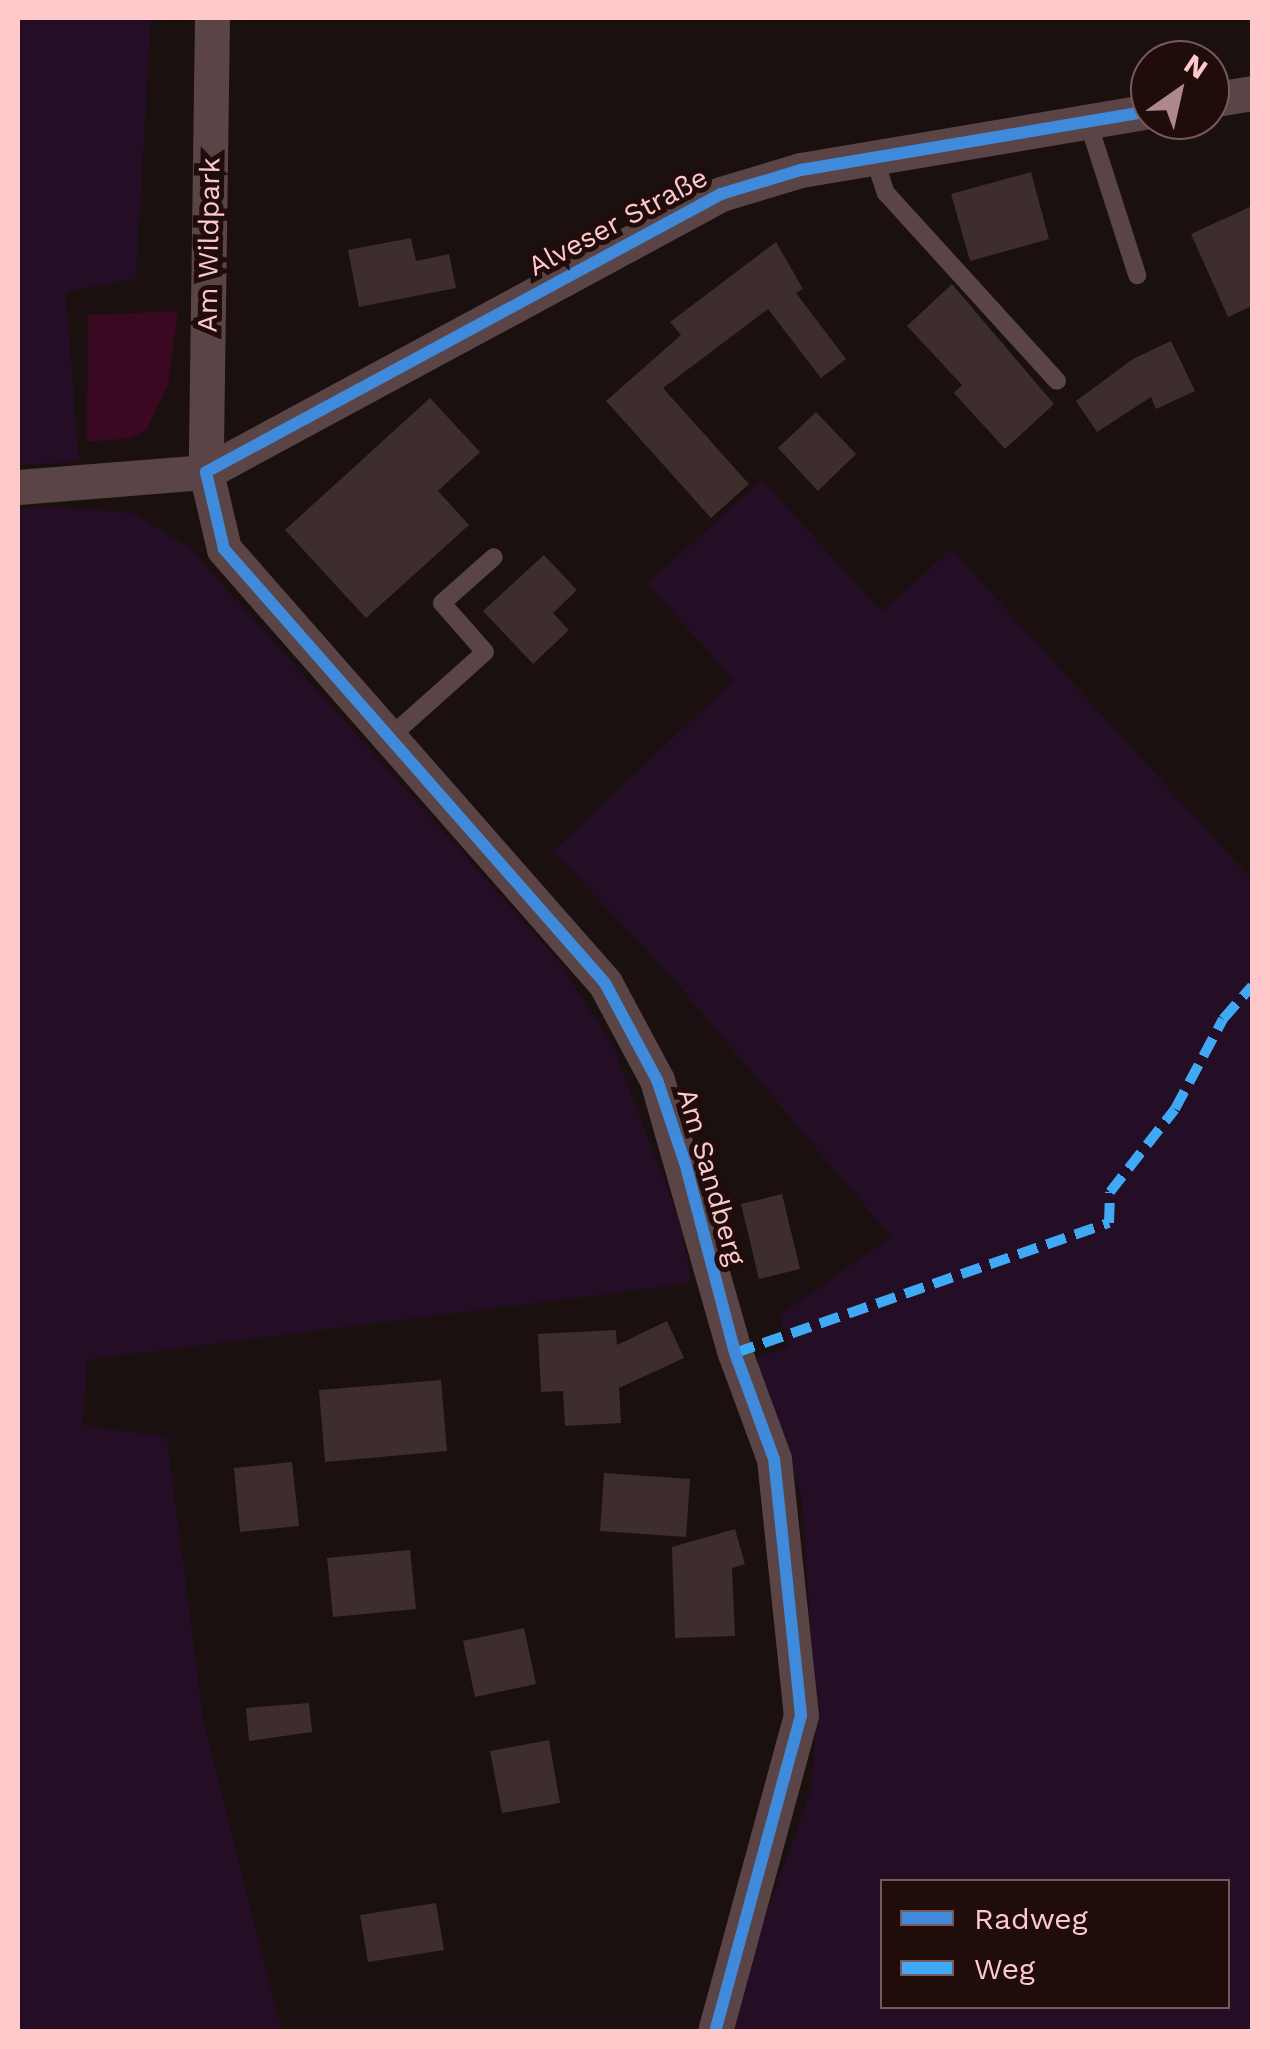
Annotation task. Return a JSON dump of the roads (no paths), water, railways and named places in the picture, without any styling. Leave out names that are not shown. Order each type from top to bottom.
[{"type":"street","name":"Am Wildpark","points":[[206,472],[212,18]]},
{"type":"street","name":"Alveser Straße","points":[[18,487],[206,472],[658,223],[722,194],[874,157],[1130,115]]},
{"type":"street","name":"Am Sandberg","points":[[206,472],[224,549],[604,982],[657,1080],[734,1353],[774,1459],[801,1715],[715,2032]]},
{"type":"lane","points":[[1088,122],[1137,275]]},
{"type":"lane","points":[[874,157],[886,193],[1057,381]]},
{"type":"lane","points":[[390,737],[485,652],[442,604],[494,557]]}]
